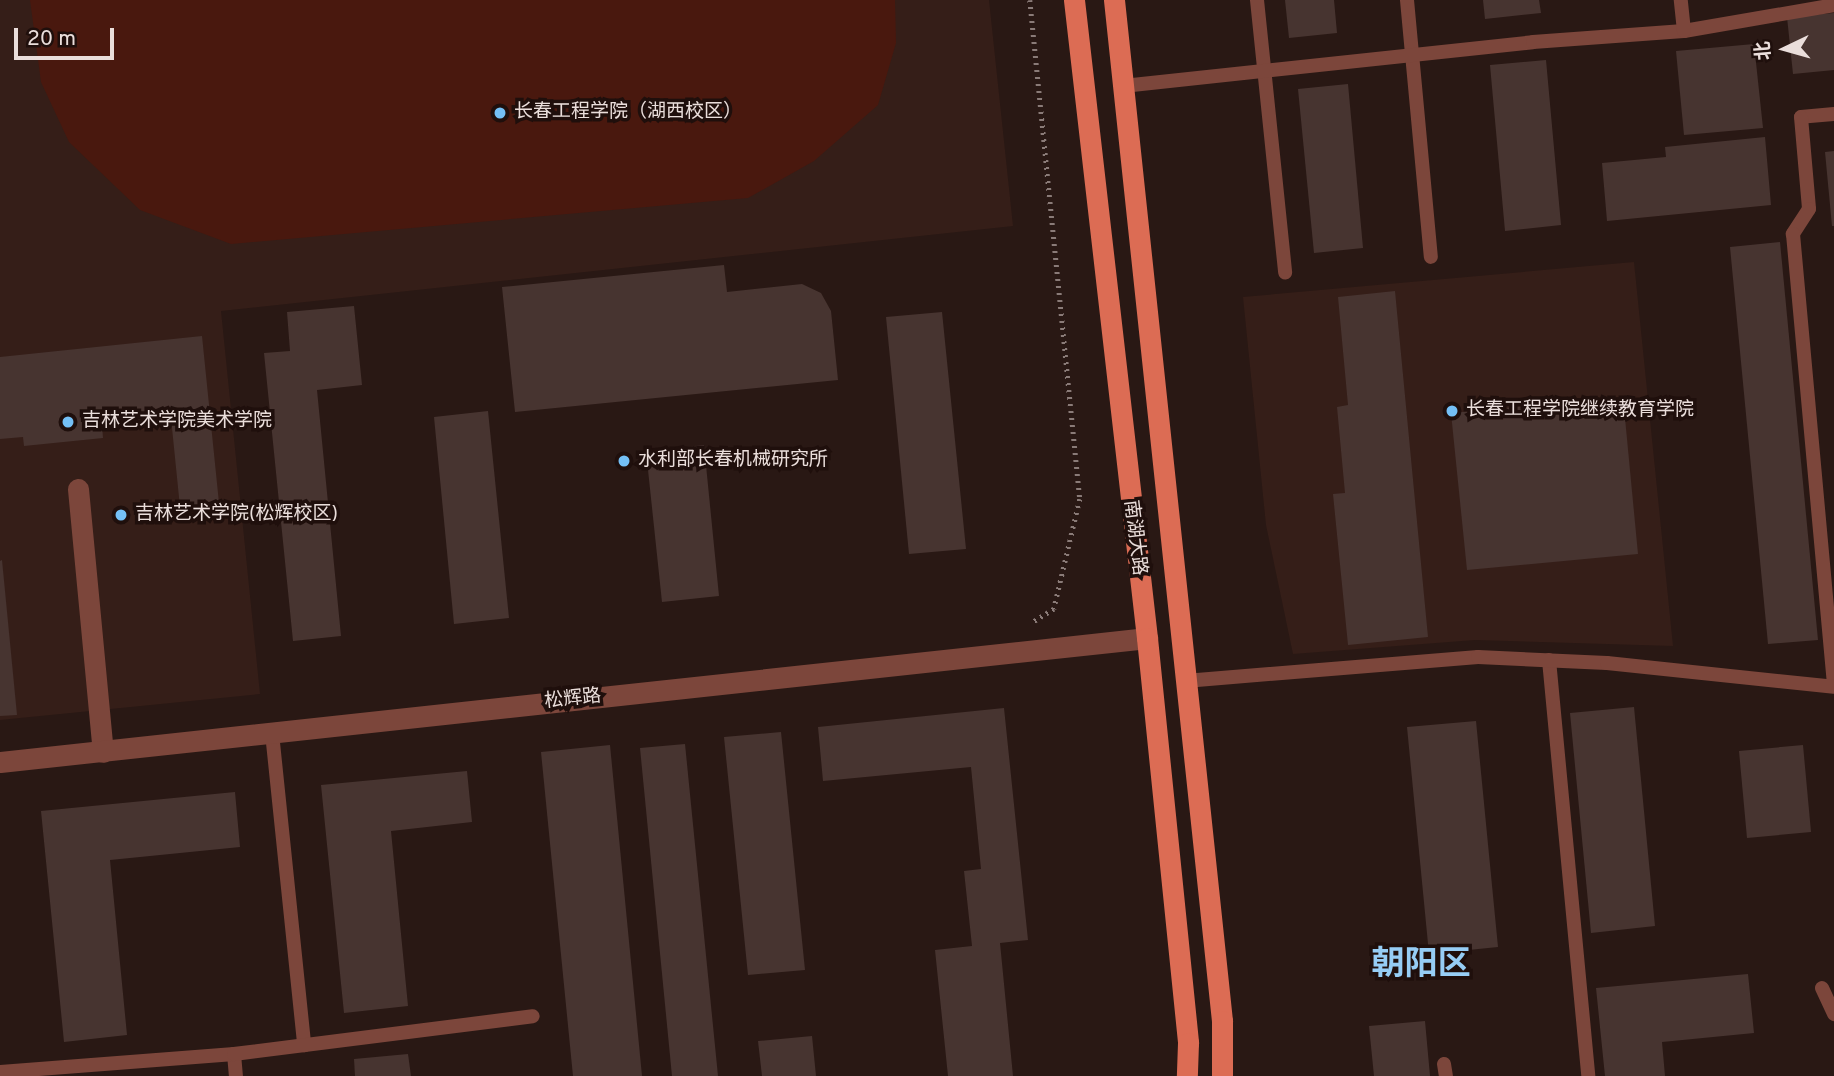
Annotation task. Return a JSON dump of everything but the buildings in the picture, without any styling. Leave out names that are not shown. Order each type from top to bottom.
[{"type":"main road","name":"南湖大路","points":[[1074,0],[1147,638],[1188,1043],[1187,1076]]},
{"type":"main road","name":"南湖大路","points":[[1114,0],[1222,1021],[1222,1076]]},
{"type":"street","points":[[78,489],[103,752]]},
{"type":"street","name":"松辉路","points":[[0,762],[1147,638]]},
{"type":"lane","points":[[1257,0],[1285,273]]},
{"type":"lane","points":[[1407,0],[1431,257]]},
{"type":"lane","points":[[1681,0],[1684,31]]},
{"type":"lane","points":[[1123,86],[1412,55],[1684,31],[1834,5]]},
{"type":"lane","points":[[1185,681],[1478,657],[1549,660],[1834,686],[1793,234],[1809,209],[1801,117],[1834,114]]},
{"type":"lane","points":[[1549,660],[1588,1076]]},
{"type":"lane","points":[[272,733],[304,1045]]},
{"type":"lane","points":[[1822,988],[1834,1014]]},
{"type":"lane","points":[[0,1072],[234,1054],[533,1016]]},
{"type":"lane","points":[[234,1054],[236,1076]]},
{"type":"path","points":[[1030,0],[1080,499],[1054,609]]},
{"type":"shaded area","name":"长春工程学院（湖西校区）","points":[[0,0],[989,0],[1013,226],[221,311],[260,694],[0,720]]},
{"type":"shaded area","name":"长春工程学院（湖西校区）","points":[[30,0],[895,0],[896,43],[878,105],[814,161],[748,198],[231,244],[140,210],[69,142],[41,82]]},
{"type":"shaded area","name":"长春工程学院继续教育学院","points":[[1634,262],[1673,646],[1475,640],[1293,654],[1266,525],[1243,297]]},
{"type":"place","name":"长春工程学院（湖西校区）","points":[[500,113]]},
{"type":"place","name":"长春工程学院继续教育学院","points":[[1452,411]]},
{"type":"place","name":"吉林艺术学院美术学院","points":[[68,422]]},
{"type":"place","name":"水利部长春机械研究所","points":[[624,461]]},
{"type":"place","name":"吉林艺术学院(松辉校区)","points":[[121,515]]},
{"type":"district","name":"朝阳区","points":[[1421,967]]}]
